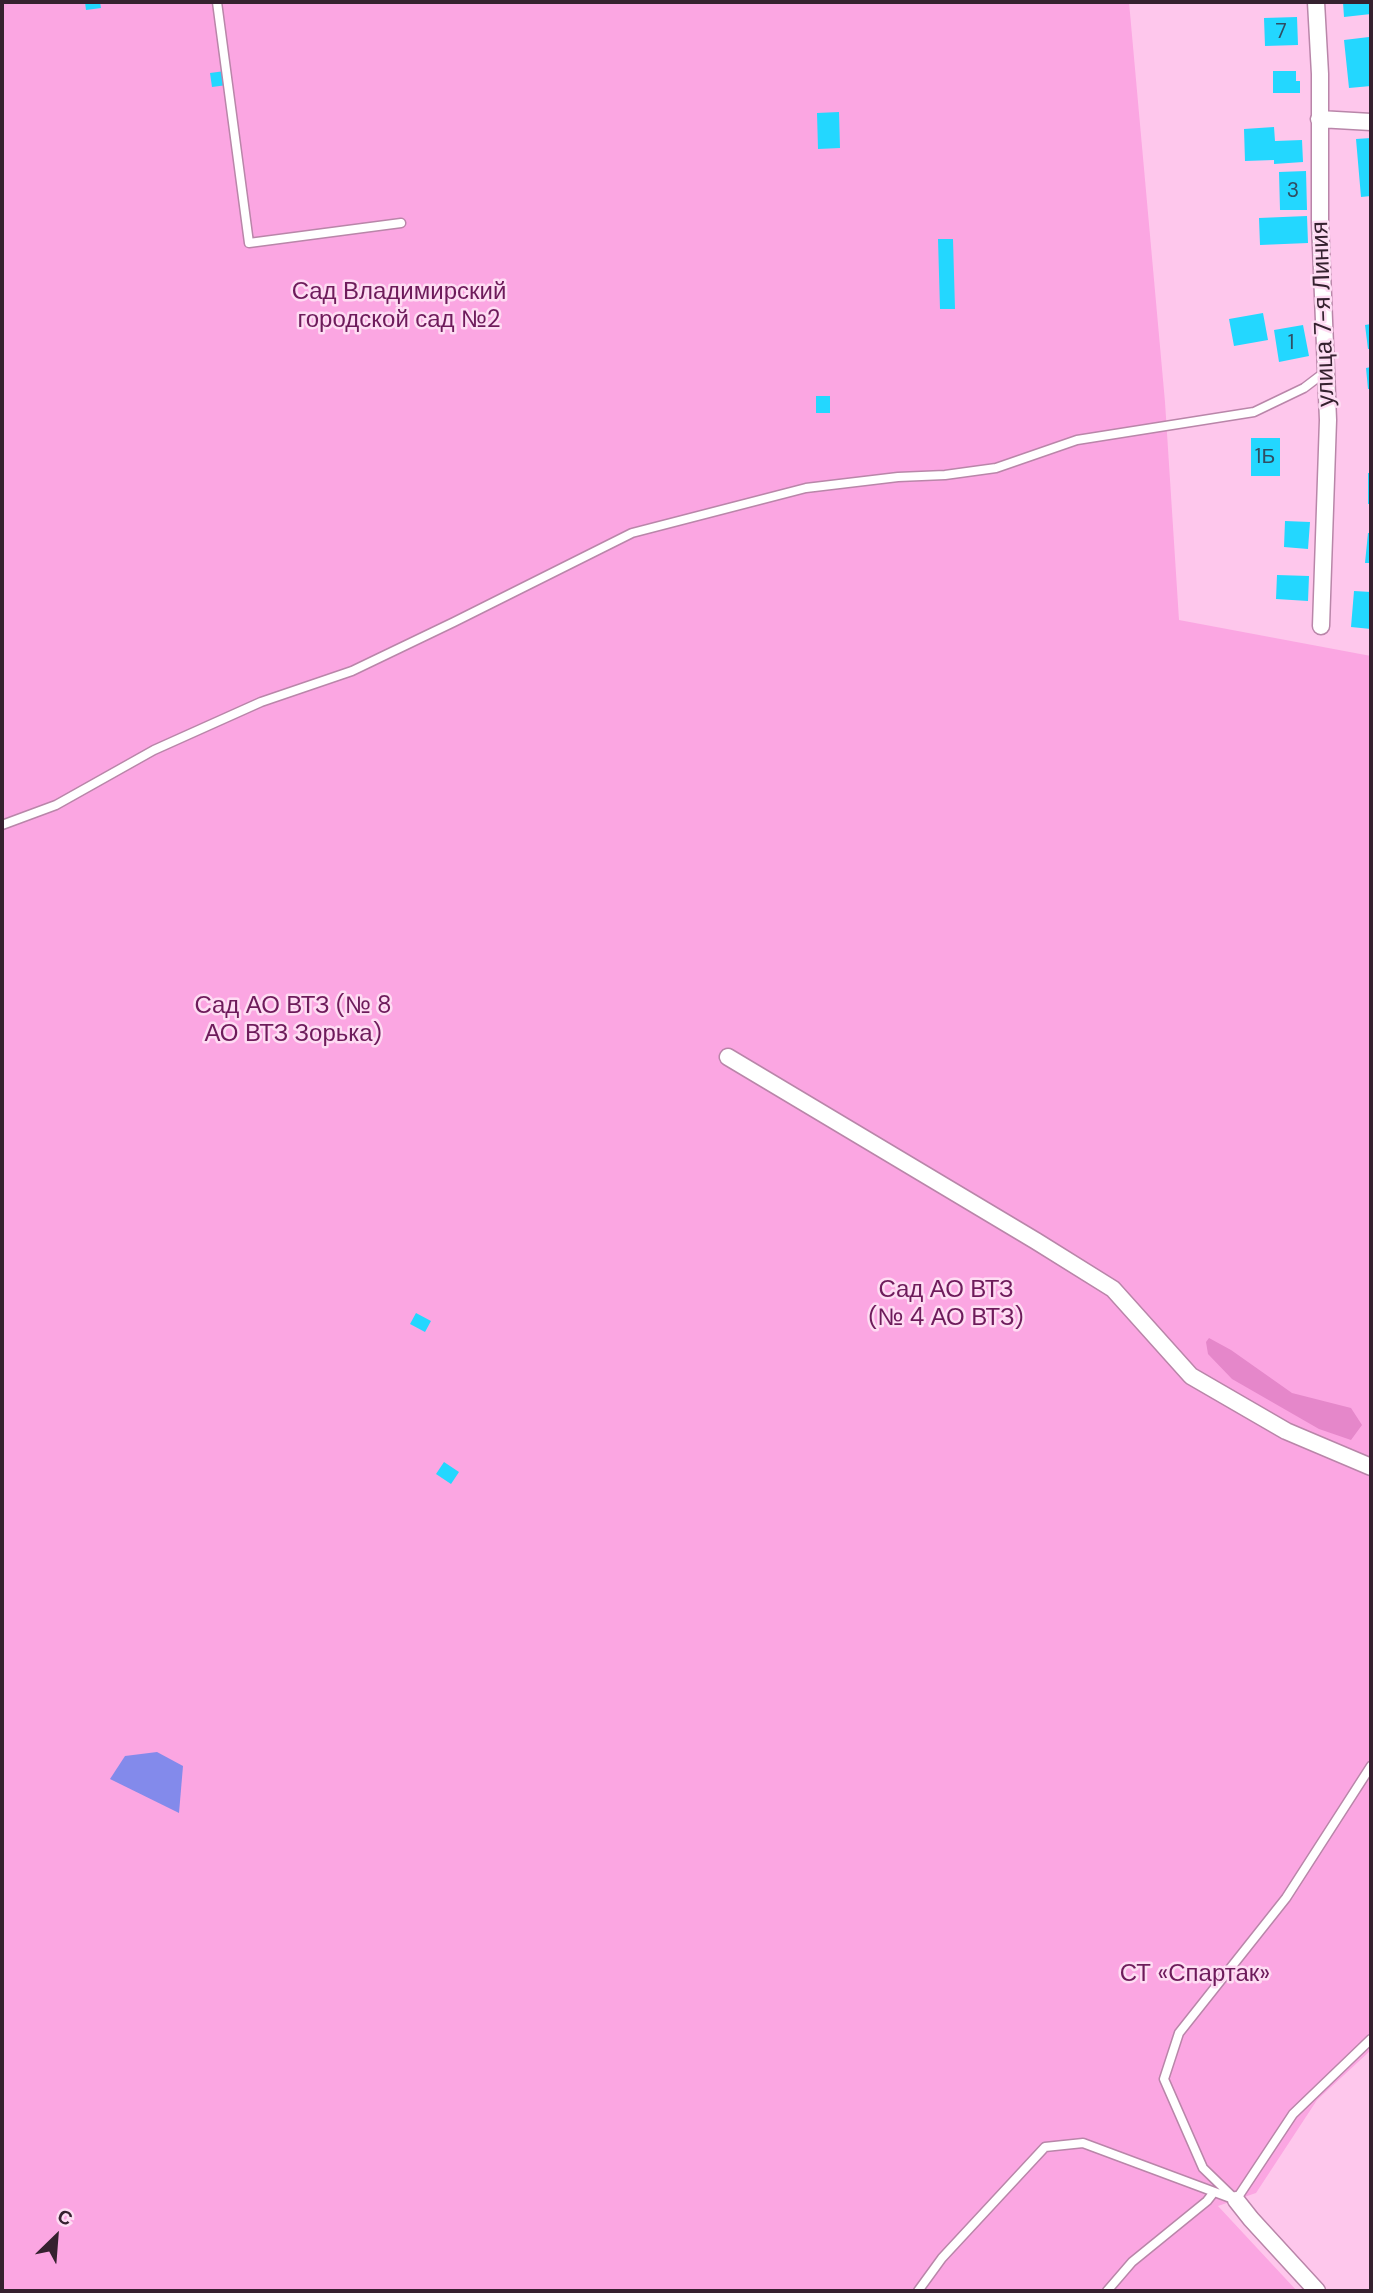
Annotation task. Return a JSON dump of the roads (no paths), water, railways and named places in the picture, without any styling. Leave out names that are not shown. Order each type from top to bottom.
[{"type":"street","name":"улица 7-я Линия","points":[[1316,2],[1328,419],[1321,626]]},
{"type":"street","points":[[1319,119],[1371,122]]},
{"type":"street","points":[[728,1057],[1112,1289],[1191,1376],[1286,1432],[1371,1467]]},
{"type":"street","points":[[1236,2200],[1317,2291]]},
{"type":"lane","points":[[217,2],[249,243],[401,223]]},
{"type":"lane","points":[[2,825],[56,805],[154,751],[261,702],[352,671],[632,533],[806,488],[996,468],[1077,440],[1254,412],[1304,388],[1325,372]]},
{"type":"lane","points":[[1236,2200],[1203,2168],[1164,2079],[1179,2033],[1286,1898],[1371,1766]]},
{"type":"lane","points":[[1236,2200],[1293,2114],[1371,2039]]},
{"type":"lane","points":[[918,2291],[942,2258],[1045,2147],[1083,2143],[1236,2200]]},
{"type":"lane","points":[[1107,2291],[1132,2262],[1207,2201],[1214,2192]]},
{"type":"water","points":[[157,1752],[183,1766],[179,1813],[110,1779],[125,1756]]},
{"type":"park label","name":"Сад Владимирский городской сад №2","points":[[399,307]]},
{"type":"park label","name":"Сад АО ВТЗ (№ 8 АО ВТЗ Зорька)","points":[[293,1021]]},
{"type":"park label","name":"Сад АО ВТЗ (№ 4 АО ВТЗ)","points":[[946,1305]]},
{"type":"park label","name":"СТ «Спартак»","points":[[1195,1975]]}]
